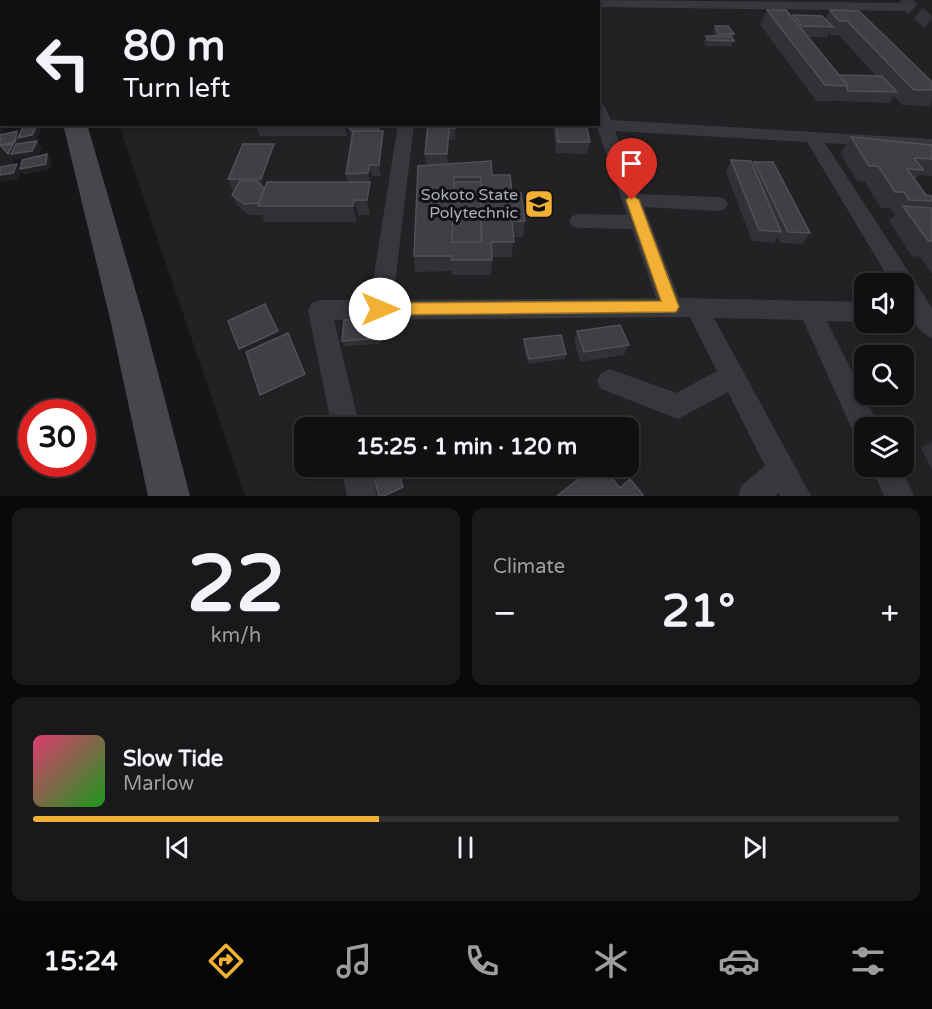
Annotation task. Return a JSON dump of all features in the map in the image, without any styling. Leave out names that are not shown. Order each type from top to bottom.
[{"type":"street","points":[[600,3],[911,3]]},
{"type":"street","points":[[671,307],[602,116],[813,137],[932,144]]},
{"type":"street","points":[[76,126],[128,322],[162,493]]},
{"type":"street","points":[[380,309],[406,126]]},
{"type":"street","points":[[813,137],[923,318]]},
{"type":"street","points":[[632,200],[718,204]]},
{"type":"street","points":[[579,221],[640,222]]},
{"type":"street","points":[[344,417],[320,310],[671,307],[854,312]]},
{"type":"street","points":[[698,308],[796,496]]},
{"type":"street","points":[[811,310],[861,417]]},
{"type":"street","points":[[610,381],[678,406],[733,375]]},
{"type":"street","points":[[753,496],[783,470]]},
{"type":"street","points":[[358,477],[362,496]]},
{"type":"street","points":[[890,477],[899,496]]},
{"type":"shaded area","name":"Sokoto State Polytechnic","points":[[600,0],[932,0],[932,496],[245,496],[119,126],[600,126]]},
{"type":"building","points":[[767,10],[786,10],[848,86],[825,85]]},
{"type":"building","points":[[830,10],[859,11],[932,82],[932,90],[914,90],[847,21],[839,21]]},
{"type":"building","points":[[793,15],[822,16],[833,27],[802,26]]},
{"type":"building","points":[[715,26],[728,26],[734,34],[719,34]]},
{"type":"building","points":[[706,36],[731,36],[734,41],[708,40]]},
{"type":"building","points":[[839,75],[882,76],[897,92],[848,91],[848,86]]},
{"type":"building","points":[[23,126],[36,126],[32,135],[18,138]]},
{"type":"building","points":[[350,126],[376,126],[379,129],[378,131],[353,132]]},
{"type":"building","points":[[428,126],[455,126],[455,128],[449,128],[447,154],[425,154]]},
{"type":"building","points":[[556,126],[586,126],[590,142],[558,142]]},
{"type":"building","points":[[17,131],[15,142],[1,145],[13,144],[8,154],[0,146],[0,135]]},
{"type":"building","points":[[353,131],[383,131],[379,165],[370,165],[368,173],[346,174]]},
{"type":"building","points":[[851,137],[932,145],[932,159],[914,158],[923,170],[907,169],[926,195],[932,197],[932,201],[909,200],[904,192],[895,192],[878,166],[869,166]]},
{"type":"building","points":[[37,141],[32,151],[11,154],[16,144]]},
{"type":"building","points":[[243,144],[274,144],[261,179],[228,179]]},
{"type":"building","points":[[47,154],[46,164],[20,169],[22,160]]},
{"type":"building","points":[[731,160],[751,161],[781,232],[759,230]]},
{"type":"building","points":[[491,161],[492,175],[510,175],[512,193],[521,193],[525,221],[512,221],[514,242],[491,242],[492,260],[451,260],[452,256],[414,256],[418,166]],"holes":[[[454,177],[481,177],[482,242],[452,242]]]},
{"type":"building","points":[[754,162],[773,162],[810,233],[788,232]]},
{"type":"building","points":[[17,164],[13,173],[0,175],[0,167]]},
{"type":"building","points":[[240,181],[257,181],[264,189],[259,203],[244,204],[232,195]]},
{"type":"building","points":[[267,182],[370,182],[367,200],[354,200],[353,206],[258,206]]},
{"type":"building","points":[[454,182],[481,182],[481,242],[452,242]]},
{"type":"building","points":[[903,206],[932,208],[932,241],[928,241]]},
{"type":"building","points":[[265,304],[278,331],[239,349],[228,321]]},
{"type":"building","points":[[371,318],[370,326],[380,325],[379,338],[342,341],[344,320]]},
{"type":"building","points":[[620,325],[629,345],[584,352],[577,331]]},
{"type":"building","points":[[288,333],[305,374],[260,395],[246,352]]},
{"type":"building","points":[[561,335],[566,354],[529,359],[524,339]]},
{"type":"building","points":[[374,477],[400,477],[403,487],[379,496]]},
{"type":"building","points":[[581,477],[611,477],[620,488],[630,479],[643,495],[642,496],[557,496]]},
{"type":"tunnel","points":[[902,0],[932,25]]},
{"type":"place","name":"Sokoto State Polytechnic","points":[[539,204]]},
{"type":"route","points":[[380,309],[671,307],[632,200]]}]
